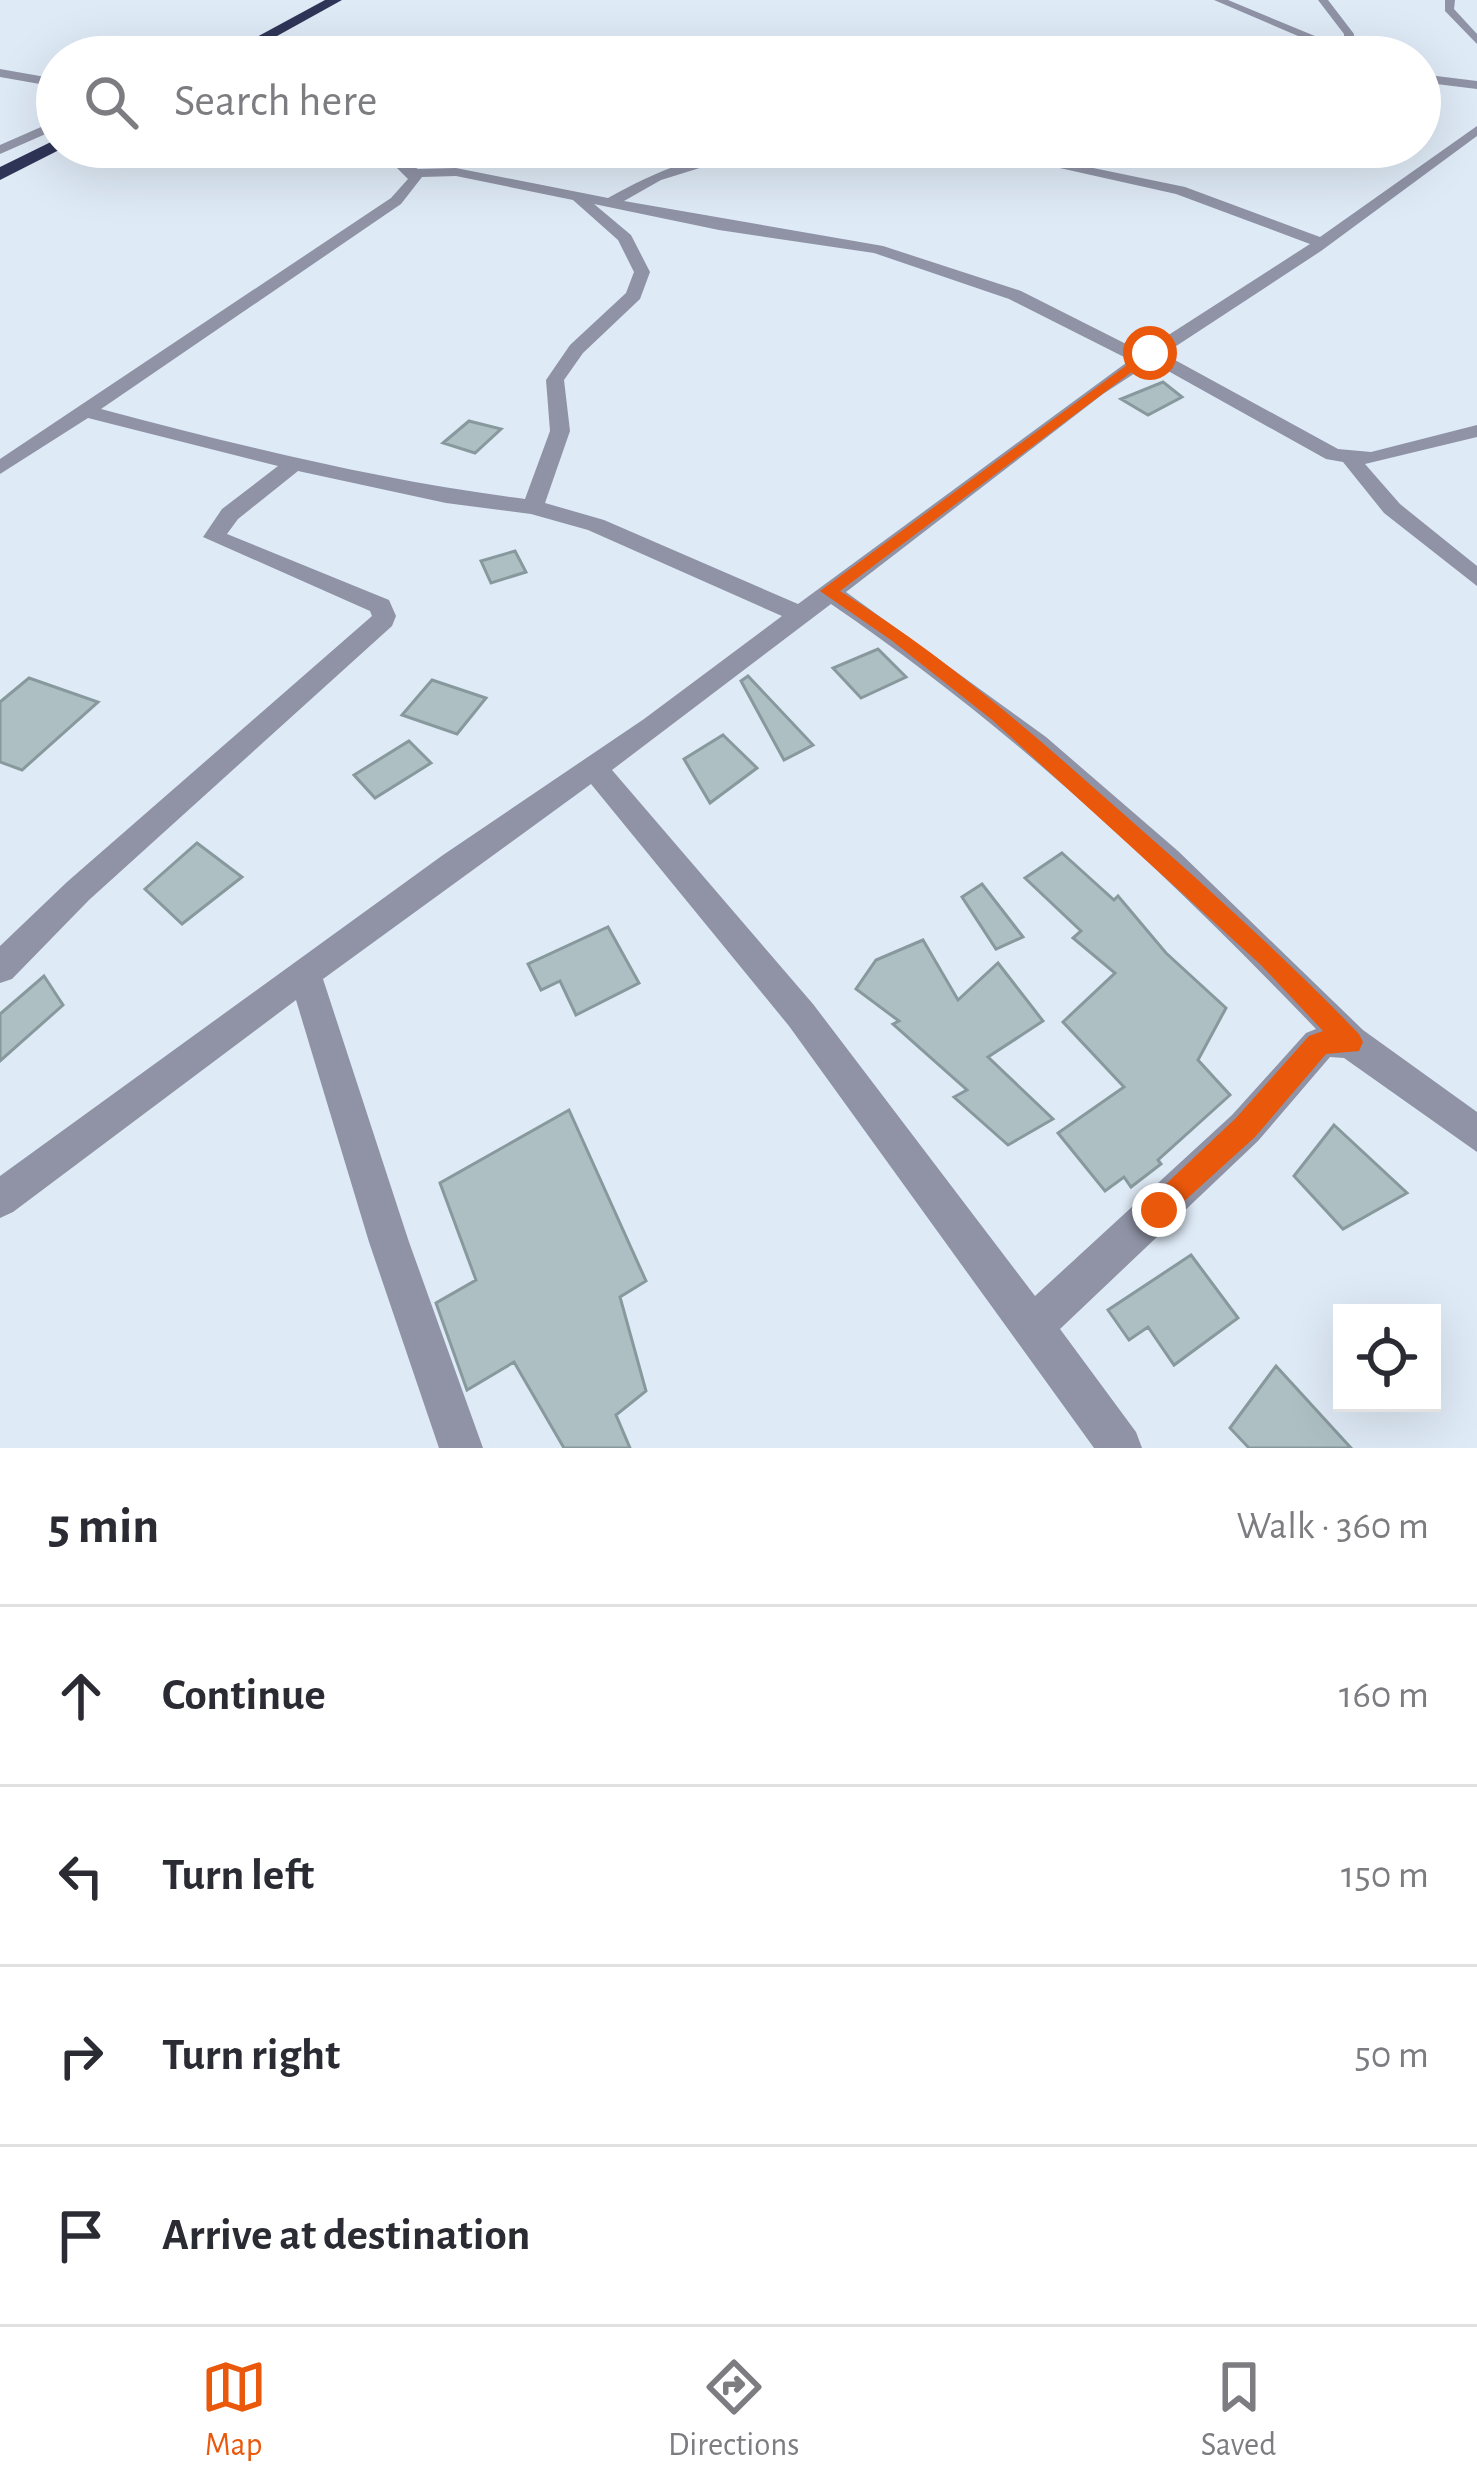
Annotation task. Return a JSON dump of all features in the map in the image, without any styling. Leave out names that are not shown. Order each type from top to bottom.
[{"type":"highway","points":[[268,36],[335,0]]},
{"type":"highway","points":[[0,174],[36,155]]},
{"type":"street","points":[[1220,0],[1306,36]]},
{"type":"street","points":[[1323,0],[1349,36]]},
{"type":"street","points":[[1450,0],[1449,9],[1477,41]]},
{"type":"street","points":[[0,73],[36,79]]},
{"type":"street","points":[[1441,81],[1477,85]]},
{"type":"street","points":[[1441,156],[1477,130]]},
{"type":"street","points":[[0,150],[36,134]]},
{"type":"street","points":[[401,168],[415,173],[456,172],[763,232],[818,237],[956,272],[1146,356],[1315,448],[1351,459],[1477,431]]},
{"type":"street","points":[[608,204],[656,178],[690,168]]},
{"type":"street","points":[[1074,168],[1180,190],[1322,243]]},
{"type":"street","points":[[0,1199],[593,768],[1146,356],[1322,243],[1425,168]]},
{"type":"street","points":[[0,468],[396,201],[410,189],[415,173]]},
{"type":"street","points":[[533,507],[560,431],[555,380],[576,349],[634,295],[642,272],[625,238],[577,198]]},
{"type":"street","points":[[86,411],[295,464],[446,496],[533,507],[596,525],[798,614]]},
{"type":"street","points":[[1351,459],[1364,481],[1386,502],[1477,578]]},
{"type":"street","points":[[0,968],[78,891],[380,626],[384,616],[380,606],[214,537],[230,514],[295,464]]},
{"type":"street","points":[[828,591],[898,635],[998,714],[1269,957],[1351,1042],[1477,1134]]},
{"type":"street","points":[[593,768],[703,888],[765,965],[1120,1448]]},
{"type":"street","points":[[305,974],[389,1241],[461,1448]]},
{"type":"street","points":[[1033,1326],[1245,1128],[1318,1045],[1331,1040],[1351,1042]]},
{"type":"building","points":[[1163,382],[1182,397],[1148,415],[1121,399]]},
{"type":"building","points":[[469,421],[501,429],[475,453],[443,443]]},
{"type":"building","points":[[515,551],[526,572],[491,583],[481,561]]},
{"type":"building","points":[[878,649],[906,677],[861,698],[833,668]]},
{"type":"building","points":[[748,676],[813,745],[784,760],[741,681]]},
{"type":"building","points":[[29,678],[98,702],[22,770],[0,762],[0,702]]},
{"type":"building","points":[[432,680],[486,698],[457,734],[402,715]]},
{"type":"building","points":[[723,735],[757,768],[710,803],[684,759]]},
{"type":"building","points":[[409,741],[431,763],[375,798],[354,775]]},
{"type":"building","points":[[197,843],[242,877],[182,924],[145,889]]},
{"type":"building","points":[[1062,853],[1114,900],[1118,896],[1166,953],[1226,1008],[1198,1060],[1230,1095],[1131,1187],[1124,1177],[1105,1191],[1058,1133],[1124,1087],[1063,1022],[1115,973],[1073,938],[1081,931],[1025,878]]},
{"type":"building","points":[[982,884],[1023,937],[996,949],[962,897]]},
{"type":"building","points":[[608,927],[639,983],[576,1015],[560,981],[541,990],[528,964]]},
{"type":"building","points":[[923,940],[958,1000],[998,963],[1043,1021],[988,1057],[1053,1119],[1008,1145],[954,1097],[967,1090],[893,1024],[899,1021],[856,989],[876,960]]},
{"type":"building","points":[[44,976],[63,1005],[0,1061],[0,1014]]},
{"type":"building","points":[[569,1110],[646,1281],[620,1297],[646,1391],[616,1415],[630,1448],[564,1448],[514,1362],[467,1390],[436,1303],[476,1280],[440,1183]]},
{"type":"building","points":[[1334,1125],[1407,1193],[1343,1229],[1294,1176]]},
{"type":"building","points":[[1191,1255],[1238,1318],[1174,1365],[1148,1327],[1129,1340],[1108,1310]]},
{"type":"building","points":[[1276,1366],[1351,1448],[1249,1448],[1230,1428]]},
{"type":"route","points":[[1150,353],[828,591],[898,635],[998,714],[1269,957],[1351,1042],[1331,1040],[1318,1045],[1245,1128],[1159,1210]]}]
